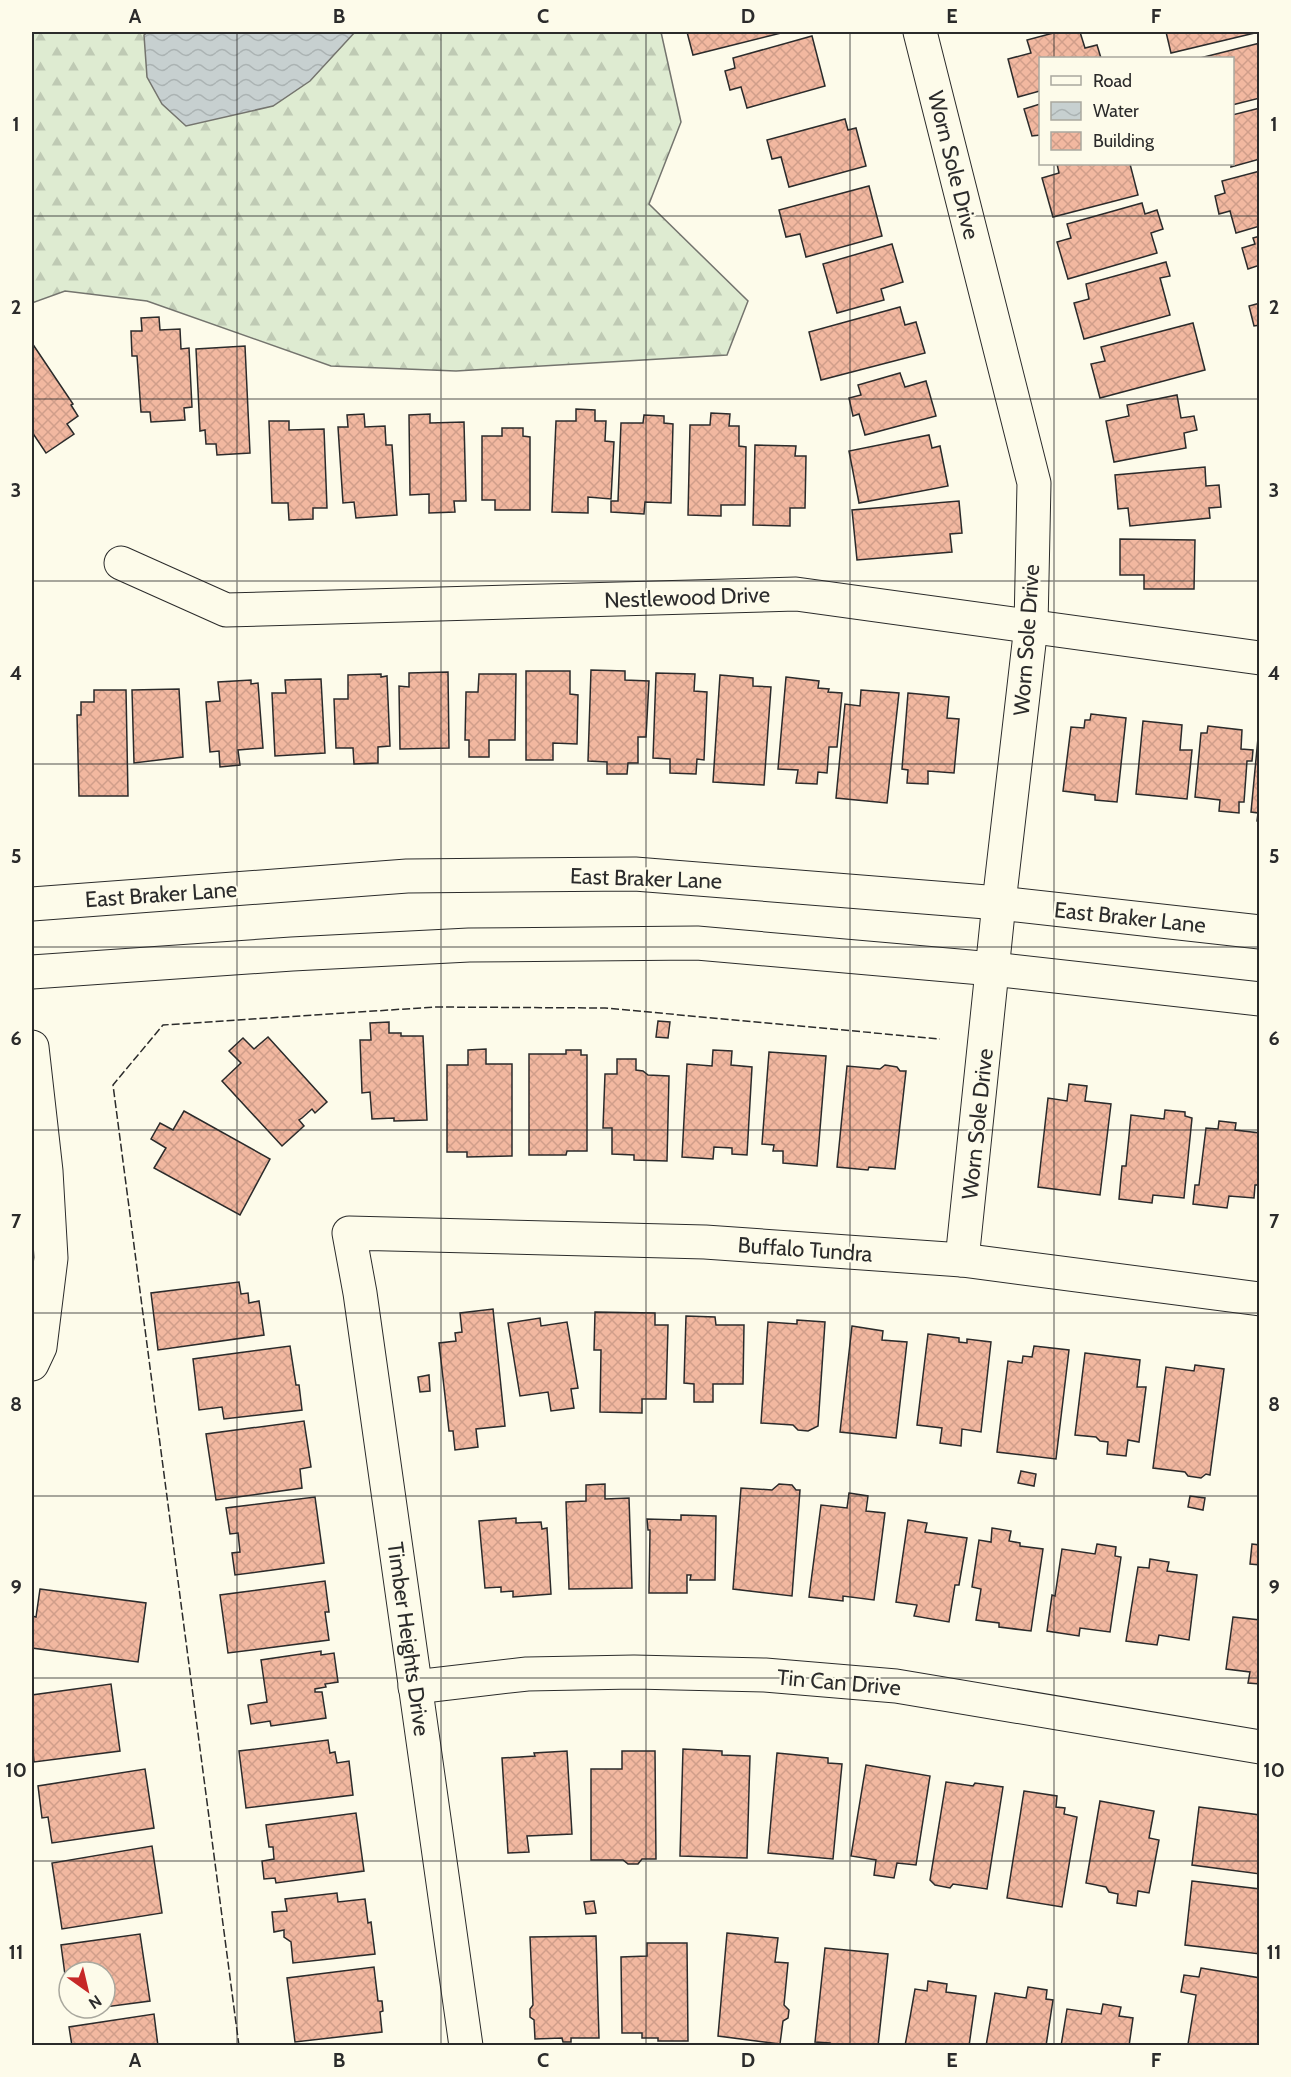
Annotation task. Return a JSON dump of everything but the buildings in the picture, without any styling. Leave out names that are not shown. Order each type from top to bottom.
[{"type":"street","name":"Worn Sole Drive","points":[[920,32],[1035,483],[1032,626],[999,903],[962,1260]]},
{"type":"street","name":"Nestlewood Drive","points":[[121,563],[226,610],[796,594],[1260,658]]},
{"type":"street","name":"East Braker Lane","points":[[32,904],[407,876],[635,874],[999,903],[1260,932]]},
{"type":"street","points":[[32,972],[292,954],[457,946],[697,943],[993,969],[1260,999]]},
{"type":"street","points":[[32,1047],[46,1171],[51,1258],[40,1347],[32,1365]]},
{"type":"street","name":"Buffalo Tundra","points":[[349,1233],[705,1242],[962,1260],[1260,1299]]},
{"type":"street","name":"Timber Heights Drive","points":[[349,1233],[360,1293],[466,2046]]},
{"type":"street","name":"Tin Can Drive","points":[[415,1687],[527,1674],[634,1671],[765,1675],[896,1686],[1260,1747]]},
{"type":"green space","points":[[32,32],[661,32],[681,122],[649,204],[748,301],[727,355],[456,371],[331,366],[147,301],[65,291],[32,303]]},
{"type":"water","points":[[148,32],[355,32],[310,81],[273,106],[186,126],[162,104],[147,77],[144,35]]},
{"type":"fence","points":[[239,2046],[113,1085],[163,1025],[435,1007],[605,1008],[940,1039]]}]
